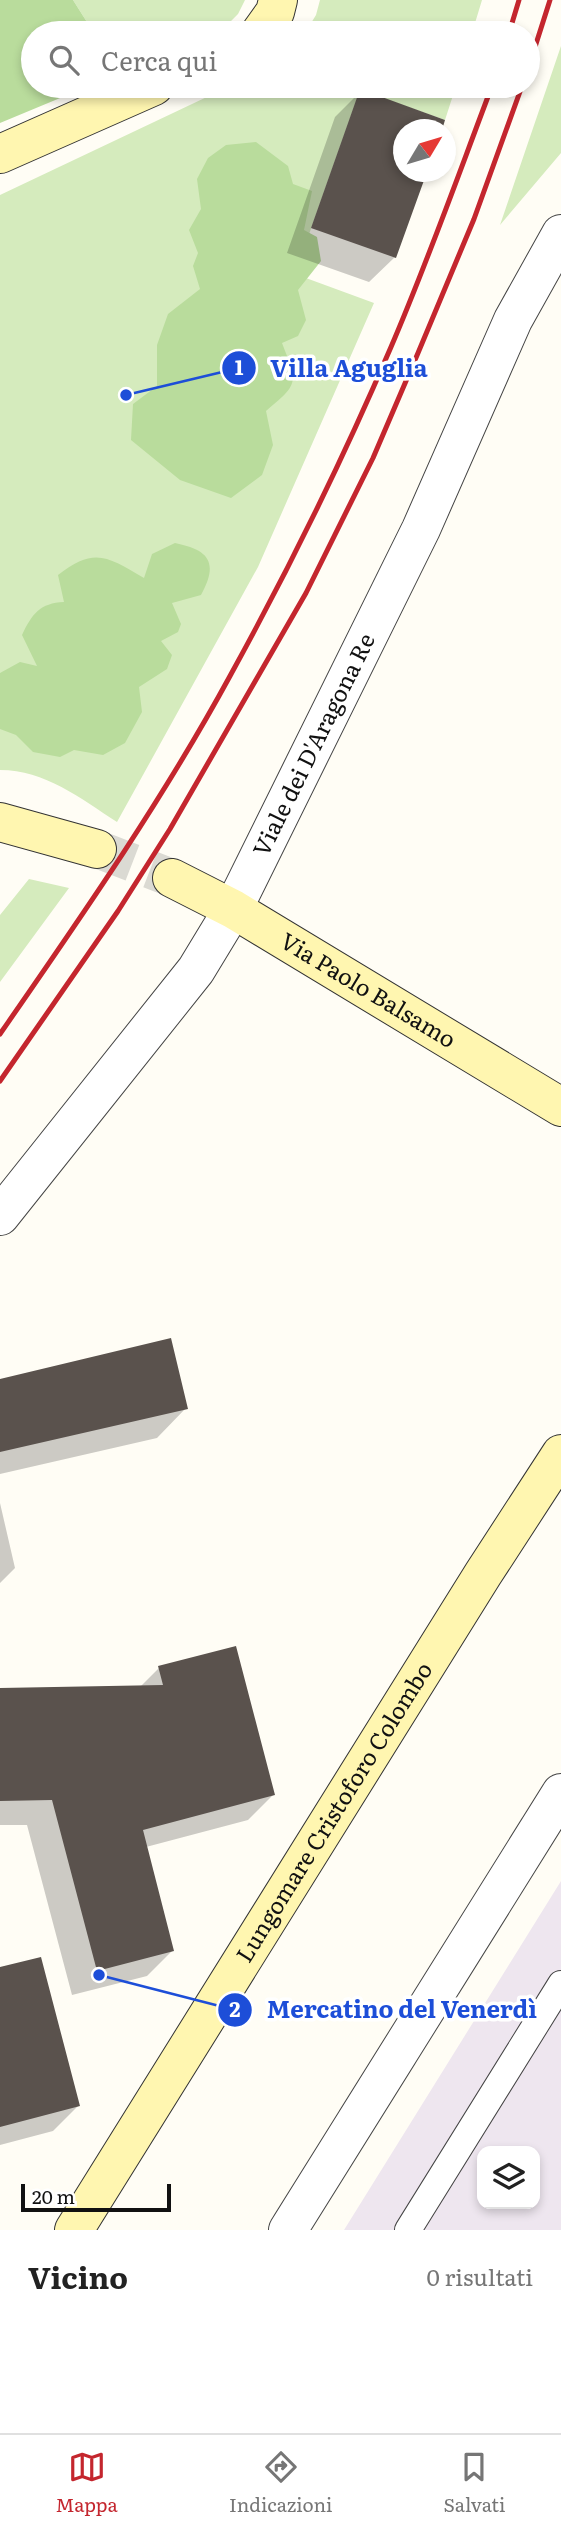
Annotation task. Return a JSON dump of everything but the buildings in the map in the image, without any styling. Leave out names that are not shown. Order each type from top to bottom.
[{"type":"street","points":[[269,21],[275,12],[278,0]]},
{"type":"street","points":[[0,154],[127,98]]},
{"type":"street","name":"Viale dei D'Aragona Re","points":[[0,1216],[196,970],[233,909],[421,529],[513,320],[561,234]]},
{"type":"street","points":[[2,829],[97,849]]},
{"type":"street","name":"Via Paolo Balsamo","points":[[172,878],[233,909],[561,1107]]},
{"type":"street","name":"Lungomare Cristoforo Colombo","points":[[74,2230],[561,1454]]},
{"type":"street","points":[[288,2230],[561,1793]]},
{"type":"lane","points":[[408,2230],[561,1983]]},
{"type":"shaded area","points":[[561,1881],[561,2230],[344,2230]]},
{"type":"green space","points":[[0,0],[73,0],[86,21],[21,21],[21,98],[60,98],[0,123]]},
{"type":"green space","points":[[73,0],[245,0],[231,21],[86,21]]},
{"type":"green space","points":[[320,0],[482,0],[476,21],[312,21]]},
{"type":"green space","points":[[561,46],[561,153],[500,225]]},
{"type":"green space","points":[[205,98],[357,98],[295,274],[374,303],[258,567],[117,822],[47,780],[16,771],[0,770],[0,195]]},
{"type":"green space","points":[[383,98],[452,98],[445,119],[442,119]]},
{"type":"green space","points":[[256,142],[288,166],[293,184],[312,191],[304,230],[317,237],[321,261],[298,290],[306,320],[298,336],[282,343],[291,367],[292,382],[285,394],[266,411],[273,445],[262,475],[231,498],[180,480],[131,440],[133,404],[157,386],[157,345],[168,314],[200,289],[193,266],[198,253],[189,230],[201,209],[197,179],[208,158],[226,145]]},
{"type":"green space","points":[[175,543],[203,554],[208,559],[209,574],[201,595],[172,603],[181,624],[178,632],[161,641],[172,655],[167,669],[139,687],[142,712],[125,743],[103,755],[74,750],[60,757],[33,752],[16,735],[0,729],[0,673],[20,662],[37,666],[22,635],[29,621],[43,607],[64,602],[58,575],[82,560],[101,558],[111,560],[144,578],[152,554]]},
{"type":"green space","points":[[29,879],[69,888],[0,982],[0,915]]},
{"type":"tunnel","points":[[97,849],[172,878]]},
{"type":"railway","points":[[513,21],[519,0]]},
{"type":"railway","points":[[540,31],[550,0]]},
{"type":"railway","points":[[0,1034],[177,768],[273,595],[373,389],[431,250],[488,98]]},
{"type":"railway","points":[[0,1081],[118,911],[170,829],[306,593],[373,458],[418,353],[474,219],[518,98]]},
{"type":"place","name":"Villa Aguglia","points":[[126,395]]},
{"type":"place","name":"Mercatino del Venerdì","points":[[99,1975]]}]
